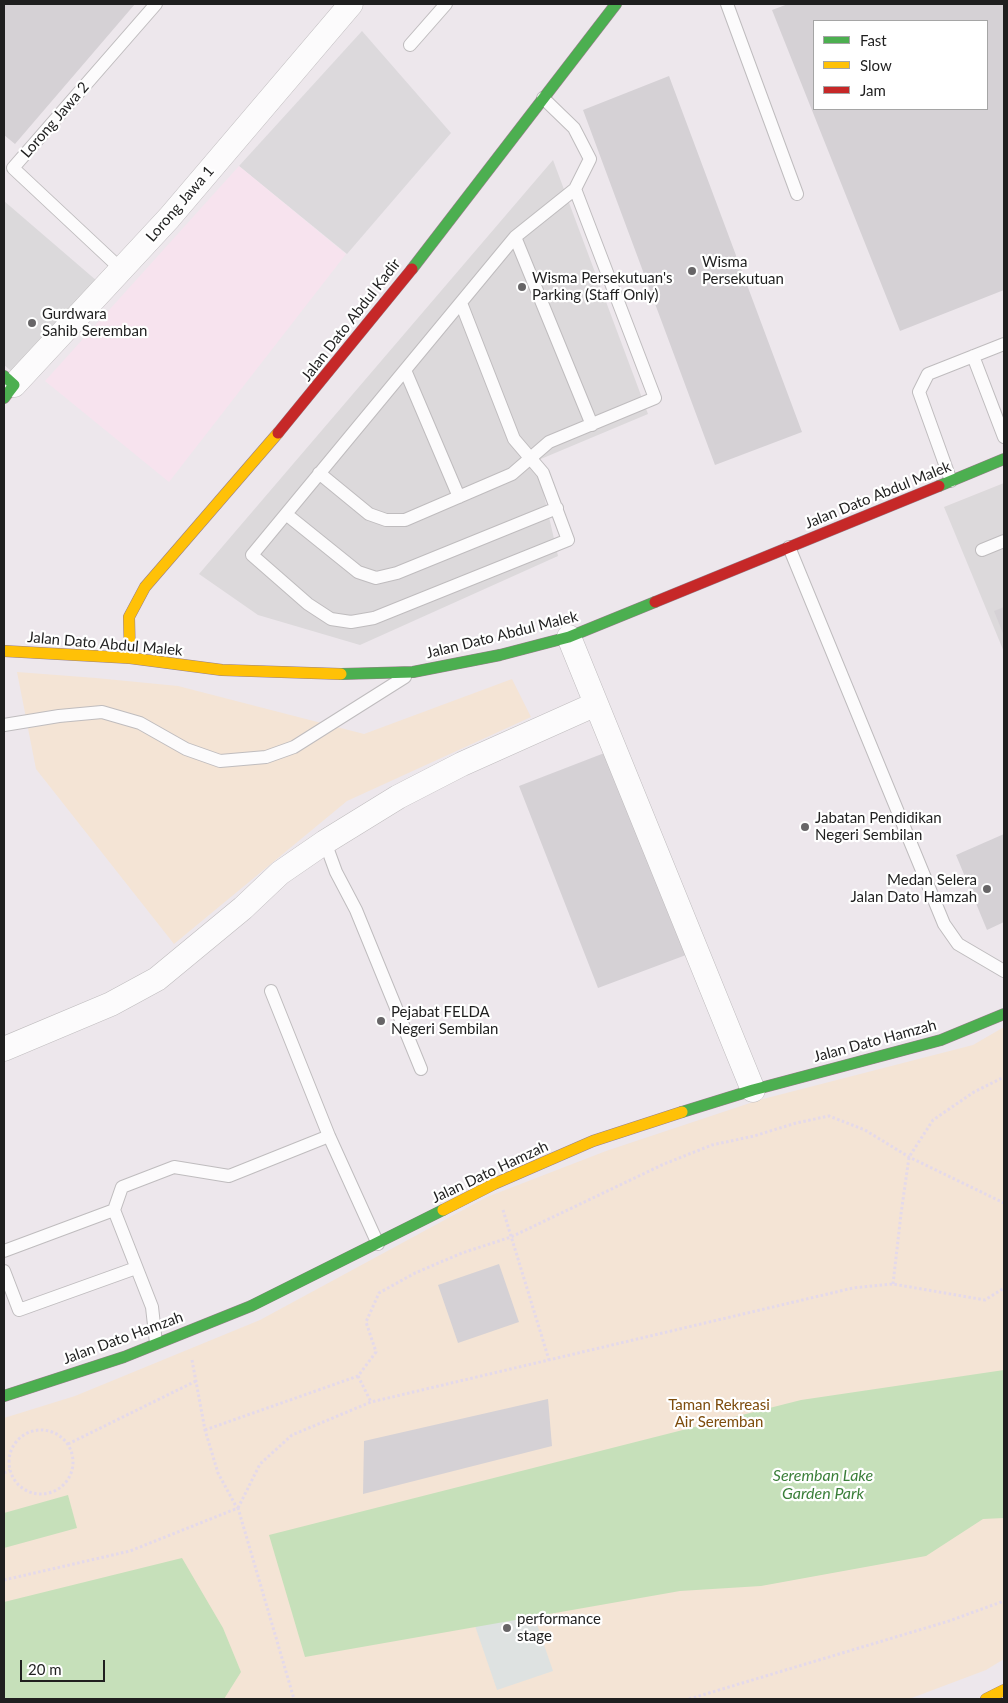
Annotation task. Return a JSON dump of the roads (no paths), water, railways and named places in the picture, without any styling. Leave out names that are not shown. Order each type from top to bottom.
[{"type":"street","name":"Lorong Jawa 1","points":[[7,387],[122,270],[175,211],[351,4]]},
{"type":"street","name":"Jalan Dato Abdul Kadir","points":[[130,658],[129,616],[145,587],[297,412],[432,243],[543,98],[606,7]]},
{"type":"street","name":"Jalan Dato Abdul Malek","points":[[4,651],[130,658],[232,670],[321,674],[413,672],[500,655],[570,637],[1004,459]]},
{"type":"street","points":[[570,637],[753,1090]]},
{"type":"street","points":[[4,1049],[111,1004],[157,979],[243,908],[280,873],[325,842],[398,797],[454,768],[596,704]]},
{"type":"street","name":"Jalan Dato Hamzah","points":[[4,1395],[124,1357],[251,1306],[378,1244],[494,1184],[593,1141],[753,1090],[941,1040],[1004,1014]]},
{"type":"street","points":[[986,1699],[1004,1690]]},
{"type":"lane","name":"Lorong Jawa 2","points":[[122,270],[13,168],[156,4]]},
{"type":"lane","points":[[410,45],[446,4]]},
{"type":"lane","points":[[727,4],[798,194]]},
{"type":"lane","points":[[461,303],[514,439],[544,473],[568,540],[374,618],[351,622],[331,619],[308,604],[252,555],[516,236],[575,189],[590,159],[574,128],[543,98]]},
{"type":"lane","points":[[319,473],[369,514],[386,520],[405,520],[512,474],[549,442],[655,398],[575,189]]},
{"type":"lane","points":[[516,236],[592,425]]},
{"type":"lane","points":[[951,481],[920,392],[928,374],[1004,344]]},
{"type":"lane","points":[[973,356],[1004,437]]},
{"type":"lane","points":[[405,370],[459,497]]},
{"type":"lane","points":[[286,514],[358,572],[376,578],[397,573],[557,508]]},
{"type":"lane","points":[[982,550],[1004,541]]},
{"type":"lane","points":[[790,548],[944,924],[958,944],[1004,971]]},
{"type":"lane","points":[[4,725],[59,716],[102,712],[140,723],[186,750],[220,761],[266,757],[294,747],[413,672]]},
{"type":"lane","points":[[325,842],[336,872],[356,910],[421,1069]]},
{"type":"lane","points":[[271,991],[329,1136],[378,1244]]},
{"type":"lane","points":[[156,1343],[152,1307],[114,1210],[122,1186],[174,1167],[229,1176],[329,1136]]},
{"type":"lane","points":[[4,1251],[114,1210]]},
{"type":"lane","points":[[4,1271],[19,1310],[136,1268]]},
{"type":"water","name":"Seremban Lake Garden Park","points":[[1004,1370],[1004,1518],[983,1519],[926,1556],[761,1586],[680,1591],[305,1657],[269,1535],[801,1400]]},
{"type":"water","points":[[68,1495],[77,1528],[4,1548],[4,1513]]},
{"type":"water","points":[[182,1558],[223,1628],[241,1672],[224,1699],[4,1699],[4,1602]]},
{"type":"place","name":"Wisma Persekutuan","points":[[692,271]]},
{"type":"place","name":"Wisma Persekutuan's Parking (Staff Only)","points":[[522,287]]},
{"type":"place","name":"Gurdwara Sahib Seremban","points":[[32,323]]},
{"type":"place","name":"Jabatan Pendidikan Negeri Sembilan","points":[[805,827]]},
{"type":"place","name":"Medan Selera Jalan Dato Hamzah","points":[[987,889]]},
{"type":"place","name":"Pejabat FELDA Negeri Sembilan","points":[[381,1021]]},
{"type":"place","name":"performance stage","points":[[507,1628]]},
{"type":"park label","name":"Taman Rekreasi Air Seremban","points":[[719,1414]]}]
